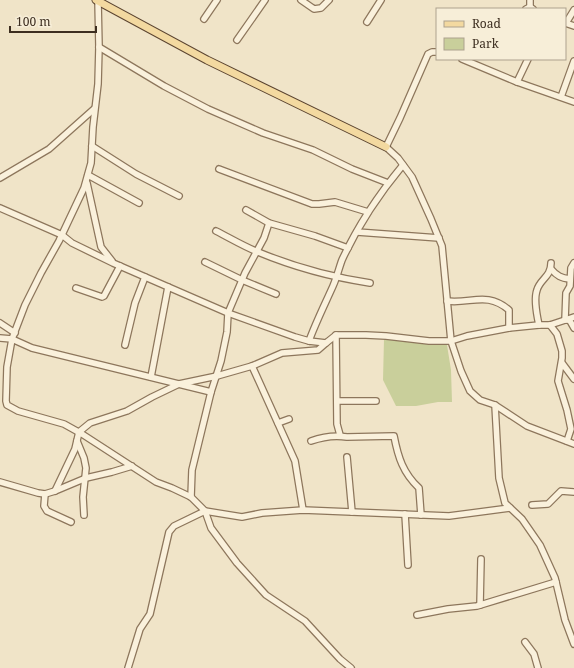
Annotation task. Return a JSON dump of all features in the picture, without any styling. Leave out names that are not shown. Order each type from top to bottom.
[{"type":"main road","points":[[97,0],[207,60],[386,147]]},
{"type":"street","points":[[7,405],[7,366],[14,336],[25,305],[62,235],[86,182],[92,163],[94,110],[98,84],[99,47],[97,0]]},
{"type":"street","points":[[204,19],[217,0]]},
{"type":"street","points":[[236,40],[264,0]]},
{"type":"street","points":[[302,0],[314,9],[321,8],[329,0]]},
{"type":"street","points":[[367,22],[381,0]]},
{"type":"street","points":[[530,0],[530,8]]},
{"type":"street","points":[[574,10],[566,23],[574,26]]},
{"type":"street","points":[[99,47],[164,86],[208,109],[263,133],[313,150],[352,169],[388,183]]},
{"type":"street","points":[[436,52],[428,54],[386,147],[412,177],[442,246],[451,341],[461,371],[470,391],[480,400],[495,405],[527,426],[574,444]]},
{"type":"street","points":[[464,60],[517,82],[574,102]]},
{"type":"street","points":[[517,82],[528,60]]},
{"type":"street","points":[[561,97],[574,61]]},
{"type":"street","points":[[0,178],[49,149],[94,110]]},
{"type":"street","points":[[92,146],[136,174],[179,196]]},
{"type":"street","points":[[309,341],[348,248],[381,192],[403,165]]},
{"type":"street","points":[[219,169],[312,204],[335,202],[368,212]]},
{"type":"street","points":[[88,175],[139,203]]},
{"type":"street","points":[[86,182],[101,247],[113,263]]},
{"type":"street","points":[[0,208],[62,235],[72,243],[113,263],[228,313],[309,341],[326,343]]},
{"type":"street","points":[[246,210],[269,223],[315,236],[348,248]]},
{"type":"street","points":[[191,497],[192,470],[217,376],[227,332],[228,313],[269,223]]},
{"type":"street","points":[[216,231],[257,252],[302,268],[336,278],[370,283]]},
{"type":"street","points":[[357,232],[439,238]]},
{"type":"street","points":[[205,262],[242,280],[276,294]]},
{"type":"street","points":[[539,324],[536,314],[536,290],[551,269],[551,263]]},
{"type":"street","points":[[557,334],[562,321],[566,293],[570,286],[571,268],[574,263]]},
{"type":"street","points":[[76,288],[102,297],[120,266]]},
{"type":"street","points":[[551,269],[560,278],[570,279]]},
{"type":"street","points":[[125,345],[135,303],[145,277]]},
{"type":"street","points":[[151,377],[168,287]]},
{"type":"street","points":[[448,301],[457,302],[480,299],[501,304],[509,310],[509,328]]},
{"type":"street","points":[[56,491],[76,449],[79,432],[90,423],[127,411],[179,384],[217,376],[252,366],[282,353],[318,350],[336,335],[386,336],[429,341],[451,341],[467,336],[509,328],[539,324],[550,325],[574,317]]},
{"type":"street","points":[[562,321],[570,321],[574,328]]},
{"type":"street","points":[[0,323],[14,336],[32,348],[212,392]]},
{"type":"street","points":[[550,325],[557,334],[561,344],[562,363],[558,381],[572,428],[567,441]]},
{"type":"street","points":[[336,335],[336,402],[337,424],[340,435]]},
{"type":"street","points":[[0,338],[14,336]]},
{"type":"street","points":[[562,363],[574,379]]},
{"type":"street","points":[[252,366],[295,461],[303,510]]},
{"type":"street","points":[[336,402],[376,401]]},
{"type":"street","points":[[0,404],[7,405],[18,411],[64,424],[79,432],[156,482],[191,497],[205,511],[211,528],[237,563],[266,595],[305,621],[350,668]]},
{"type":"street","points":[[495,405],[499,478],[505,503],[522,519],[540,545],[556,582],[565,620],[574,644]]},
{"type":"street","points":[[278,423],[290,418]]},
{"type":"street","points":[[311,441],[319,438],[340,435],[394,436],[398,458],[410,480],[419,488],[421,515]]},
{"type":"street","points":[[77,441],[84,458],[86,468],[83,497],[84,515]]},
{"type":"street","points":[[347,457],[352,512]]},
{"type":"street","points":[[0,482],[45,494],[56,491],[86,478],[132,466]]},
{"type":"street","points":[[532,505],[548,504],[561,491],[574,492]]},
{"type":"street","points":[[45,494],[44,506],[47,511],[71,522]]},
{"type":"street","points":[[128,668],[140,629],[150,614],[169,532],[174,526],[205,511],[242,517],[262,513],[303,510],[450,516],[510,508]]},
{"type":"street","points":[[405,514],[408,565]]},
{"type":"street","points":[[480,605],[481,559]]},
{"type":"street","points":[[417,615],[480,605],[556,582]]},
{"type":"street","points":[[525,642],[534,654],[538,668]]},
{"type":"green space","points":[[384,339],[447,345],[451,370],[452,402],[438,402],[416,406],[396,406],[383,380]]}]
